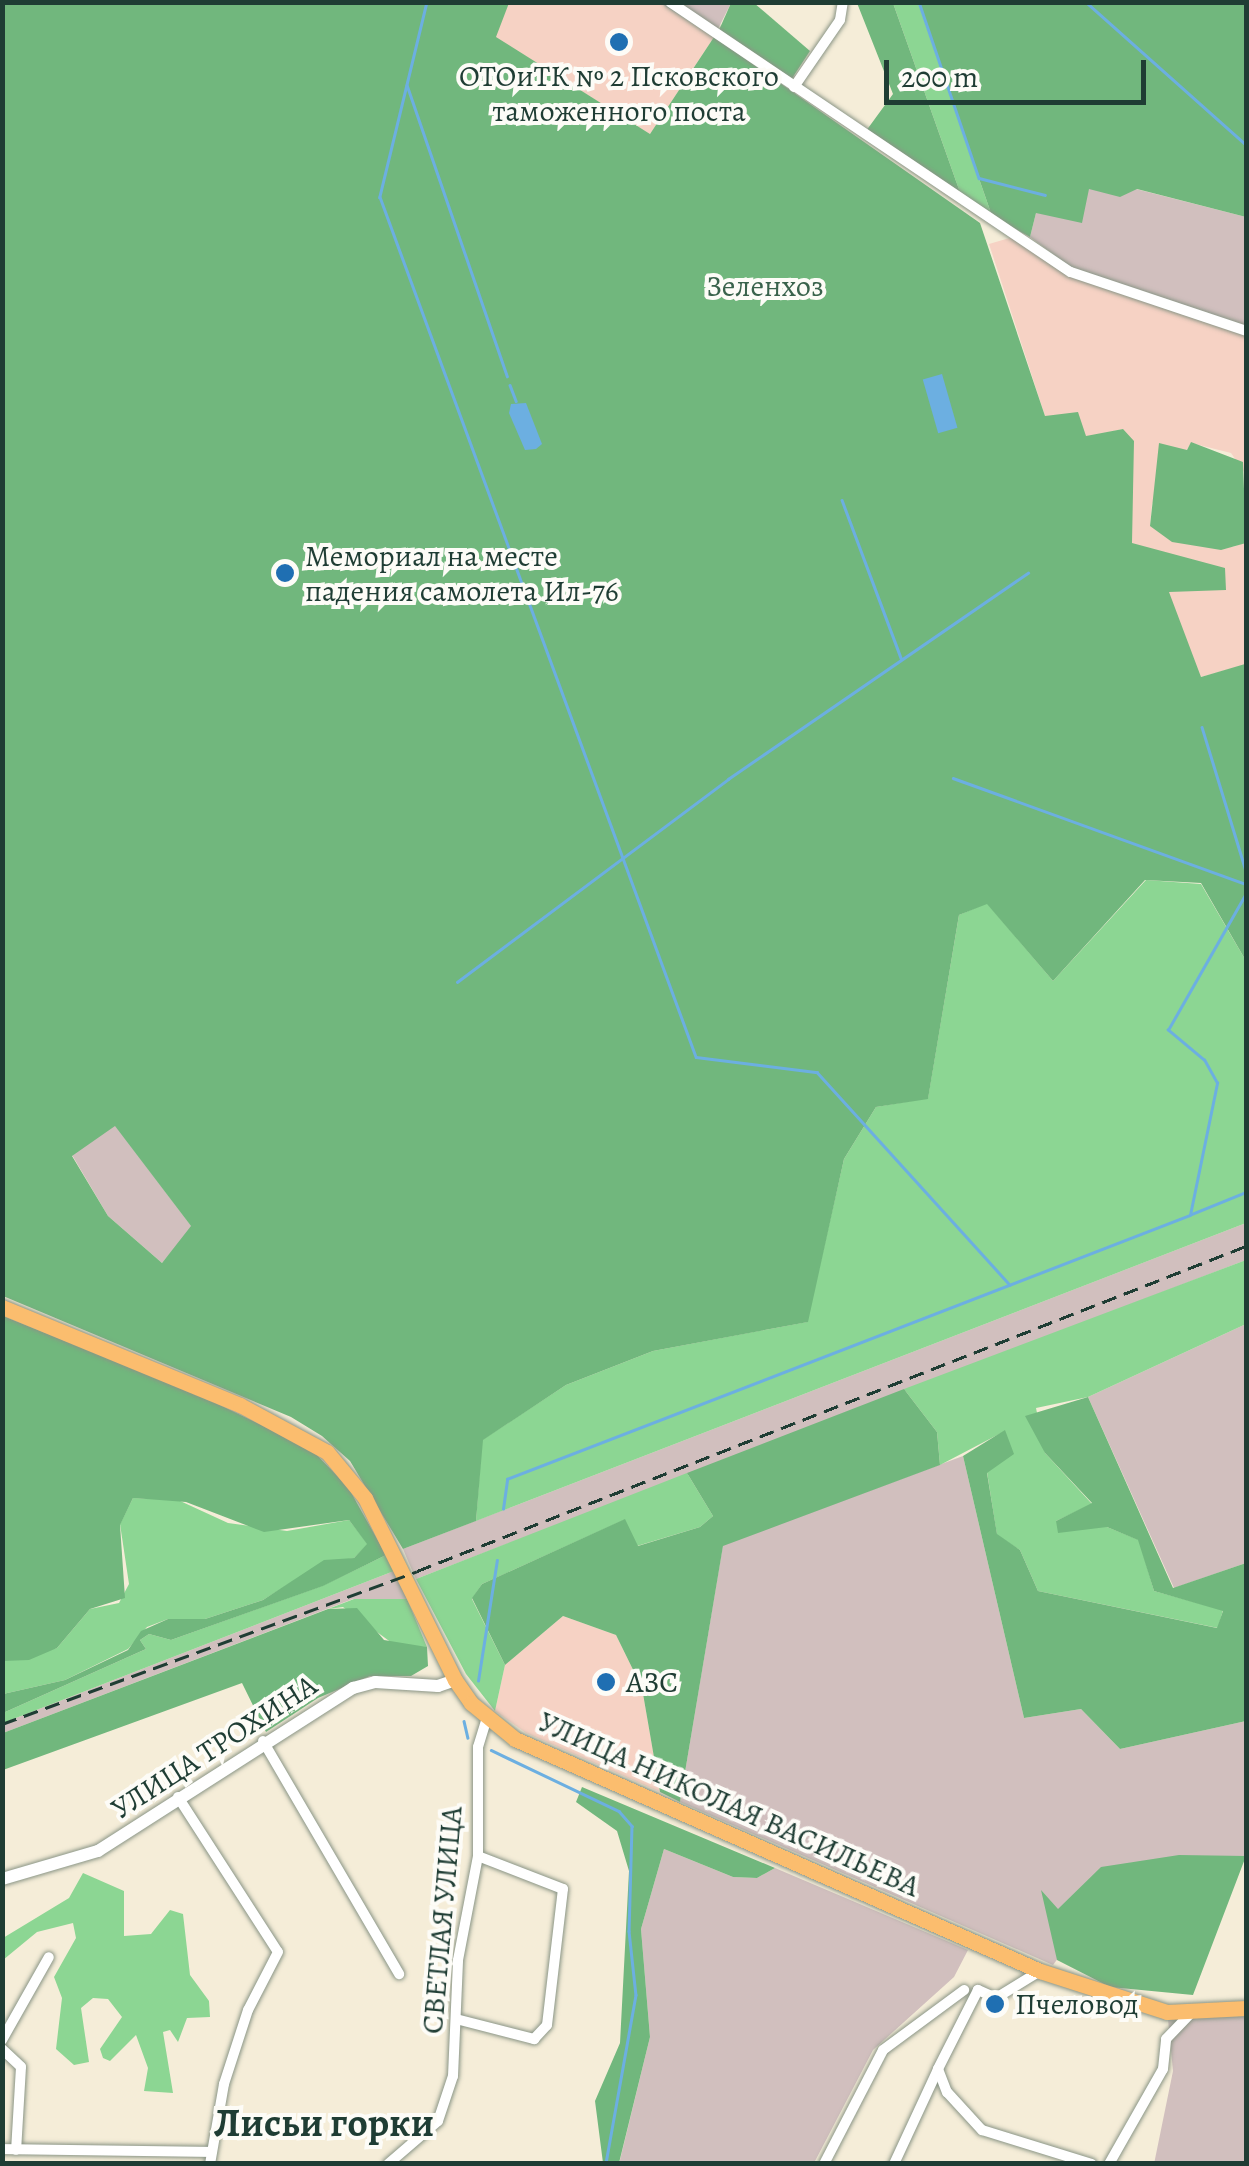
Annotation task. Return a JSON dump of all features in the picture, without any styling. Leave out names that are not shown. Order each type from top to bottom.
[{"type":"main road","name":"УЛИЦА НИКОЛАЯ ВАСИЛЬЕВА","points":[[2,1306],[240,1405],[327,1452],[365,1498],[455,1680],[487,1717],[573,1768],[1040,1972],[1150,2008],[1192,2012],[1246,2008]]},
{"type":"street","points":[[670,2],[1071,272],[1246,331]]},
{"type":"street","points":[[794,87],[840,20],[844,2]]},
{"type":"street","name":"УЛИЦА ТРОХИНА","points":[[2,1878],[98,1851],[263,1741],[366,1683],[421,1687],[455,1680]]},
{"type":"street","name":"СВЕТЛАЯ УЛИЦА","points":[[388,2164],[442,2115],[453,2076],[458,1960],[478,1856],[478,1748],[487,1717]]},
{"type":"street","points":[[263,1741],[399,1974]]},
{"type":"street","points":[[2,2149],[210,2158],[224,2084],[248,2010],[278,1952],[178,1798]]},
{"type":"street","points":[[456,2019],[534,2038],[547,2025],[550,1957],[565,1894],[555,1883],[478,1856]]},
{"type":"street","points":[[2,2040],[49,1957]]},
{"type":"street","points":[[894,2164],[978,1990],[996,1998],[1040,1972]]},
{"type":"street","points":[[824,2164],[883,2050],[964,1990]]},
{"type":"street","points":[[1109,2164],[1163,2069],[1166,2039],[1192,2012]]},
{"type":"street","points":[[2,2049],[21,2068],[16,2150]]},
{"type":"street","points":[[938,2068],[947,2092],[982,2130],[1092,2164]]},
{"type":"shaded area","points":[[509,2],[660,3],[714,37],[650,134],[495,37]]},
{"type":"shaded area","points":[[660,3],[731,3],[714,37]]},
{"type":"shaded area","points":[[1089,189],[1136,189],[1246,217],[1246,329],[1073,269],[1030,237],[1036,213]]},
{"type":"shaded area","points":[[1023,234],[1073,269],[1246,329],[1246,475],[1231,453],[1191,443],[1152,504],[1150,525],[1233,547],[1246,542],[1246,676],[1244,665],[1201,677],[1191,664],[1168,591],[1195,589],[1162,552],[1132,544],[1123,429],[1086,437],[1045,416],[989,244]]},
{"type":"shaded area","points":[[115,1125],[192,1227],[162,1263],[108,1216],[72,1155]]},
{"type":"shaded area","points":[[1246,1223],[1246,1260],[416,1579],[403,1549]]},
{"type":"shaded area","points":[[1246,1324],[1246,1563],[1174,1588],[1088,1397]]},
{"type":"shaded area","points":[[963,1456],[1024,1718],[1081,1709],[1120,1749],[1246,1721],[1246,1856],[1129,1863],[1053,1965],[680,1802],[723,1545]]},
{"type":"shaded area","points":[[394,1571],[407,1599],[353,1599],[3,1733],[3,1723]]},
{"type":"shaded area","points":[[563,1616],[616,1635],[642,1688],[660,1792],[526,1733],[495,1711],[505,1665]]},
{"type":"shaded area","points":[[664,1849],[733,1877],[757,1878],[775,1868],[968,1950],[954,1977],[873,2050],[814,2163],[619,2164],[650,2037],[641,1929]]},
{"type":"shaded area","points":[[1246,2016],[1246,2163],[1154,2164],[1173,2071],[1168,2019]]},
{"type":"green space","name":"Зеленхоз","points":[[2,3],[509,3],[496,37],[650,134],[714,37],[980,223],[1045,416],[1078,412],[1086,436],[1123,429],[1134,441],[1132,543],[1225,568],[1226,590],[1169,592],[1201,677],[1245,664],[1246,961],[1201,883],[1145,880],[1053,981],[987,904],[959,915],[928,1099],[876,1107],[844,1159],[808,1322],[653,1351],[566,1385],[483,1440],[476,1521],[403,1549],[350,1461],[322,1436],[291,1417],[3,1296]],"holes":[[[115,1126],[191,1226],[162,1263],[108,1216],[72,1156]]]},
{"type":"green space","points":[[731,3],[754,3],[810,51],[791,80],[719,30]]},
{"type":"green space","points":[[857,3],[893,3],[962,198],[866,131],[893,94]]},
{"type":"green space","points":[[893,3],[918,3],[992,216],[962,198]]},
{"type":"green space","points":[[918,3],[1246,3],[1246,217],[1137,189],[1120,197],[1089,189],[1082,223],[1036,213],[1030,237],[992,216]]},
{"type":"green space","points":[[1191,442],[1243,462],[1246,543],[1221,550],[1172,542],[1150,526],[1159,443],[1187,450]]},
{"type":"green space","points":[[1146,880],[1201,884],[1246,961],[1246,1223],[476,1521],[482,1440],[566,1385],[653,1351],[807,1322],[844,1159],[876,1107],[928,1098],[959,915],[987,903],[1053,981]]},
{"type":"green space","points":[[1246,1260],[1246,1324],[1088,1397],[1036,1408],[1045,1453],[1092,1504],[1056,1521],[1107,1527],[1139,1540],[1154,1591],[1223,1610],[1218,1628],[1038,1591],[1020,1550],[997,1535],[987,1472],[1005,1431],[940,1465],[937,1432],[904,1389]]},
{"type":"green space","points":[[3,1316],[195,1393],[311,1449],[348,1487],[386,1555],[323,1586],[171,1640],[149,1634],[140,1640],[146,1649],[3,1713],[3,1694],[65,1680],[128,1650],[141,1631],[168,1619],[205,1619],[263,1600],[324,1560],[354,1558],[367,1544],[349,1520],[264,1532],[186,1502],[133,1498],[120,1525],[125,1598],[90,1609],[57,1648],[29,1660],[3,1661]]},
{"type":"green space","points":[[904,1389],[937,1432],[940,1465],[723,1546],[680,1802],[660,1792],[642,1688],[616,1635],[563,1616],[505,1665],[472,1598],[482,1584],[625,1519],[638,1546],[700,1527],[713,1516],[687,1473]]},
{"type":"green space","points":[[1088,1397],[1173,1588],[1246,1563],[1246,1721],[1120,1749],[1081,1709],[1024,1718],[963,1456],[1005,1430],[1014,1454],[987,1473],[997,1534],[1020,1550],[1038,1591],[1217,1628],[1223,1611],[1154,1591],[1138,1540],[1107,1527],[1058,1533],[1056,1521],[1092,1503],[1045,1453],[1025,1416]]},
{"type":"green space","points":[[687,1473],[713,1516],[700,1527],[637,1546],[624,1520],[482,1584],[472,1599],[505,1665],[495,1711],[466,1674],[416,1579]]},
{"type":"green space","points":[[133,1498],[178,1500],[228,1523],[287,1531],[349,1520],[368,1544],[354,1558],[319,1565],[263,1600],[205,1619],[168,1619],[147,1627],[128,1649],[65,1680],[3,1694],[2,1661],[57,1648],[90,1609],[119,1603],[129,1584],[120,1524]]},
{"type":"green space","points":[[386,1555],[394,1571],[3,1723],[3,1713],[146,1649],[140,1640],[149,1634],[171,1640],[322,1586]]},
{"type":"green space","points":[[354,1599],[407,1599],[427,1647],[396,1646],[343,1607],[328,1609]]},
{"type":"green space","points":[[357,1608],[384,1640],[427,1647],[428,1666],[411,1676],[370,1676],[318,1698],[266,1732],[242,1683],[3,1770],[3,1733],[328,1609]]},
{"type":"green space","points":[[582,1787],[775,1868],[757,1878],[733,1877],[664,1849],[641,1929],[650,2037],[619,2163],[603,2163],[595,2101],[620,2043],[629,1871],[617,1831],[576,1802]]},
{"type":"green space","points":[[1179,1855],[1246,1856],[1193,1995],[1110,1987],[1057,1960],[1041,1890],[1058,1909],[1101,1867]]},
{"type":"green space","points":[[83,1873],[124,1891],[124,1936],[151,1934],[170,1910],[183,1914],[190,1975],[209,2001],[210,2017],[187,2018],[178,2042],[170,2030],[163,2032],[173,2093],[144,2091],[148,2068],[136,2035],[110,2061],[103,2058],[100,2049],[122,2017],[108,1999],[93,1998],[81,2008],[89,2062],[74,2065],[56,2049],[62,1998],[54,1977],[76,1938],[73,1923],[37,1932],[3,1960],[3,1938],[69,1898]]},
{"type":"water","points":[[942,374],[957,428],[938,433],[923,380]]},
{"type":"water","points":[[526,403],[542,444],[536,449],[525,450],[509,413],[511,404]]},
{"type":"waterway","points":[[427,2],[380,197],[696,1057],[817,1072],[1010,1285]]},
{"type":"waterway","points":[[919,2],[979,178],[1045,195]]},
{"type":"waterway","points":[[1086,2],[1244,143]]},
{"type":"waterway","points":[[407,85],[507,376]]},
{"type":"waterway","points":[[510,385],[516,401]]},
{"type":"waterway","points":[[842,500],[901,658]]},
{"type":"waterway","points":[[457,982],[728,779],[1028,573]]},
{"type":"waterway","points":[[1202,727],[1246,871]]},
{"type":"waterway","points":[[953,778],[1246,884]]},
{"type":"waterway","points":[[503,1509],[507,1479],[1190,1215],[1217,1083],[1204,1060],[1168,1030],[1246,893]]},
{"type":"waterway","points":[[1192,1214],[1246,1192]]},
{"type":"waterway","points":[[478,1681],[497,1560]]},
{"type":"waterway","points":[[464,1721],[468,1738]]},
{"type":"waterway","points":[[491,1750],[619,1811],[632,1826],[629,1931],[636,1995],[606,2164]]},
{"type":"railway","points":[[2,1724],[417,1571],[1246,1246]]},
{"type":"place","name":"ОТОиТК № 2 Псковского таможенного поста","points":[[619,42]]},
{"type":"place","name":"Мемориал на месте падения самолета Ил-76","points":[[285,573]]},
{"type":"place","name":"АЗС","points":[[606,1682]]},
{"type":"place","name":"Пчеловод","points":[[995,2004]]},
{"type":"district","name":"Лисьи горки","points":[[324,2123]]}]
